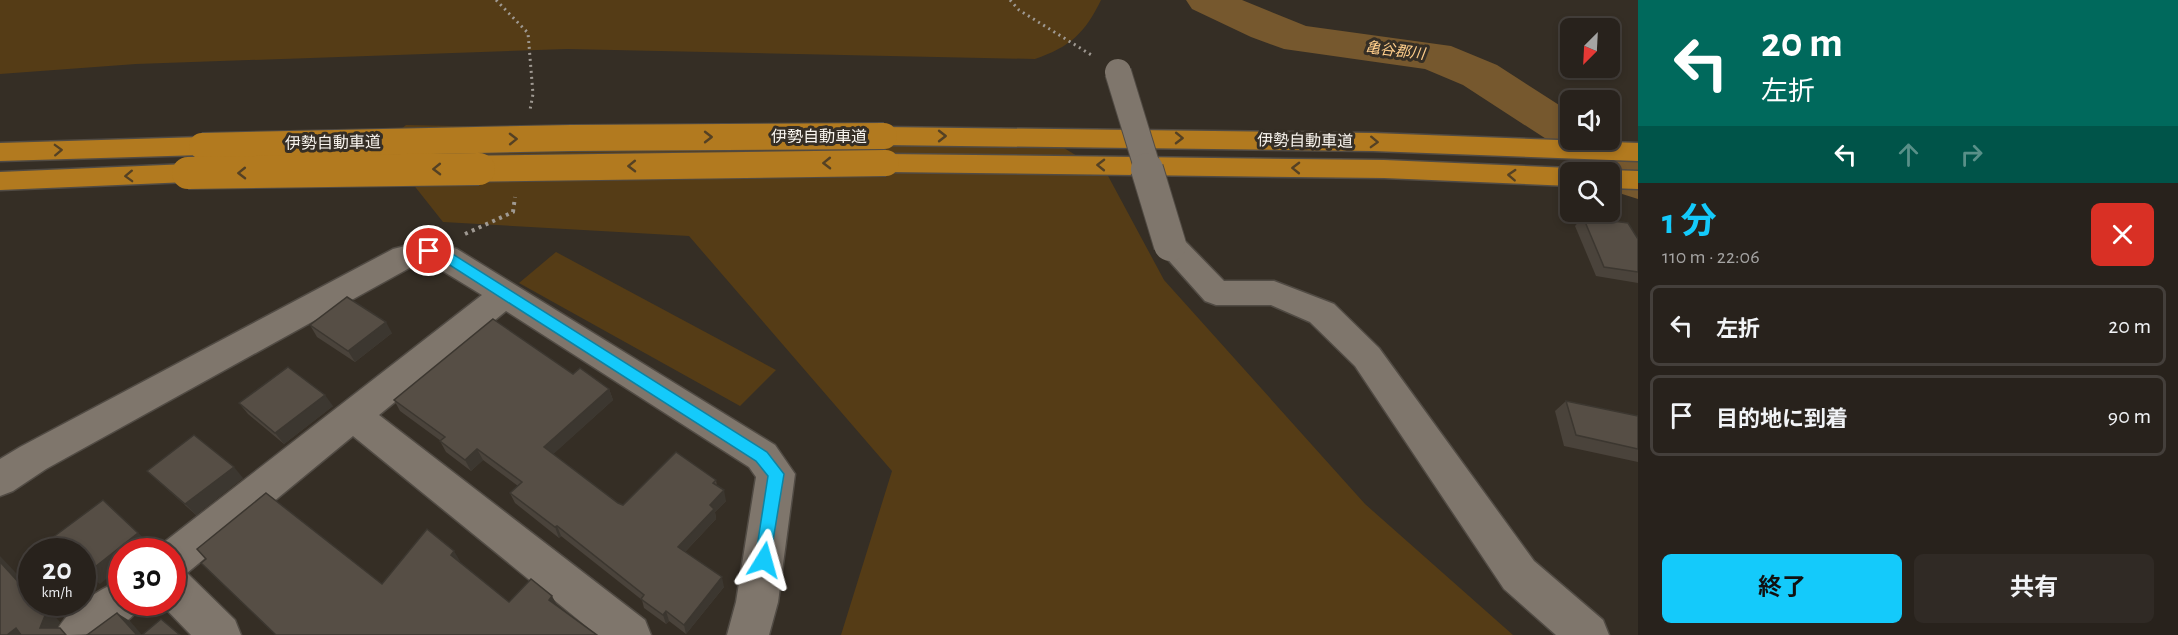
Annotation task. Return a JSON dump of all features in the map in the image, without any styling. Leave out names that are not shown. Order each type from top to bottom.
[{"type":"highway","name":"伊勢自動車道","points":[[0,152],[571,138],[1560,177]]},
{"type":"highway","name":"伊勢自動車道","points":[[0,181],[885,150],[1361,141],[1638,152]]},
{"type":"highway","points":[[1620,179],[1638,180]]},
{"type":"street","points":[[1118,72],[1170,246],[1216,293],[1274,293],[1322,313],[1367,357],[1519,575],[1588,635]]},
{"type":"street","points":[[0,479],[33,458],[404,257],[429,251],[446,257],[504,296],[762,456],[776,474],[757,602],[748,635]]},
{"type":"street","points":[[186,549],[504,296]]},
{"type":"street","points":[[354,416],[630,635]]},
{"type":"street","points":[[186,600],[220,635]]},
{"type":"street","points":[[76,635],[108,611]]},
{"type":"path","points":[[1010,0],[1019,10],[1118,72]]},
{"type":"shaded area","points":[[0,0],[1101,0],[1089,21],[1075,37],[1058,49],[1035,59],[567,49],[136,64],[0,74]]},
{"type":"shaded area","points":[[406,125],[882,135],[1059,145],[1107,174],[1164,280],[1365,504],[1513,635],[841,635],[892,471],[689,236],[443,222],[382,145]]},
{"type":"shaded area","points":[[556,252],[776,370],[740,406],[519,283]]},
{"type":"building","points":[[1585,222],[1628,223],[1638,239],[1638,272],[1604,267]]},
{"type":"building","points":[[347,297],[386,322],[348,351],[310,325]]},
{"type":"building","points":[[493,319],[573,374],[580,368],[609,389],[544,447],[618,503],[623,505],[676,452],[716,480],[713,483],[724,490],[710,505],[714,509],[678,547],[722,577],[684,625],[666,611],[663,615],[641,599],[644,595],[557,526],[555,527],[510,493],[522,482],[477,449],[465,460],[440,441],[445,437],[394,400]]},
{"type":"building","points":[[288,367],[325,395],[275,433],[239,403]]},
{"type":"building","points":[[1566,401],[1638,416],[1638,449],[1576,435]]},
{"type":"building","points":[[194,435],[234,467],[185,504],[147,471]]},
{"type":"building","points":[[266,493],[382,584],[427,529],[454,551],[451,555],[509,602],[531,579],[552,596],[549,600],[597,635],[276,635],[201,563],[206,559],[197,549]]},
{"type":"building","points":[[103,500],[138,533],[132,538],[108,538],[108,557],[96,566],[96,538],[52,538]]},
{"type":"building","points":[[0,562],[18,582],[18,616],[45,616],[40,628],[60,628],[66,635],[21,635],[16,628],[7,635],[0,635]]},
{"type":"building","points":[[113,616],[120,616],[137,635],[87,635]]},
{"type":"building","points":[[161,619],[180,635],[142,635]]},
{"type":"waterway","name":"亀谷郡川","points":[[1207,0],[1267,28],[1300,39],[1435,56],[1480,75],[1560,127]]},
{"type":"waterway","name":"亀谷郡川","points":[[1593,150],[1638,181]]},
{"type":"route","points":[[429,251],[446,257],[504,296],[762,456],[776,474],[764,560]]}]
